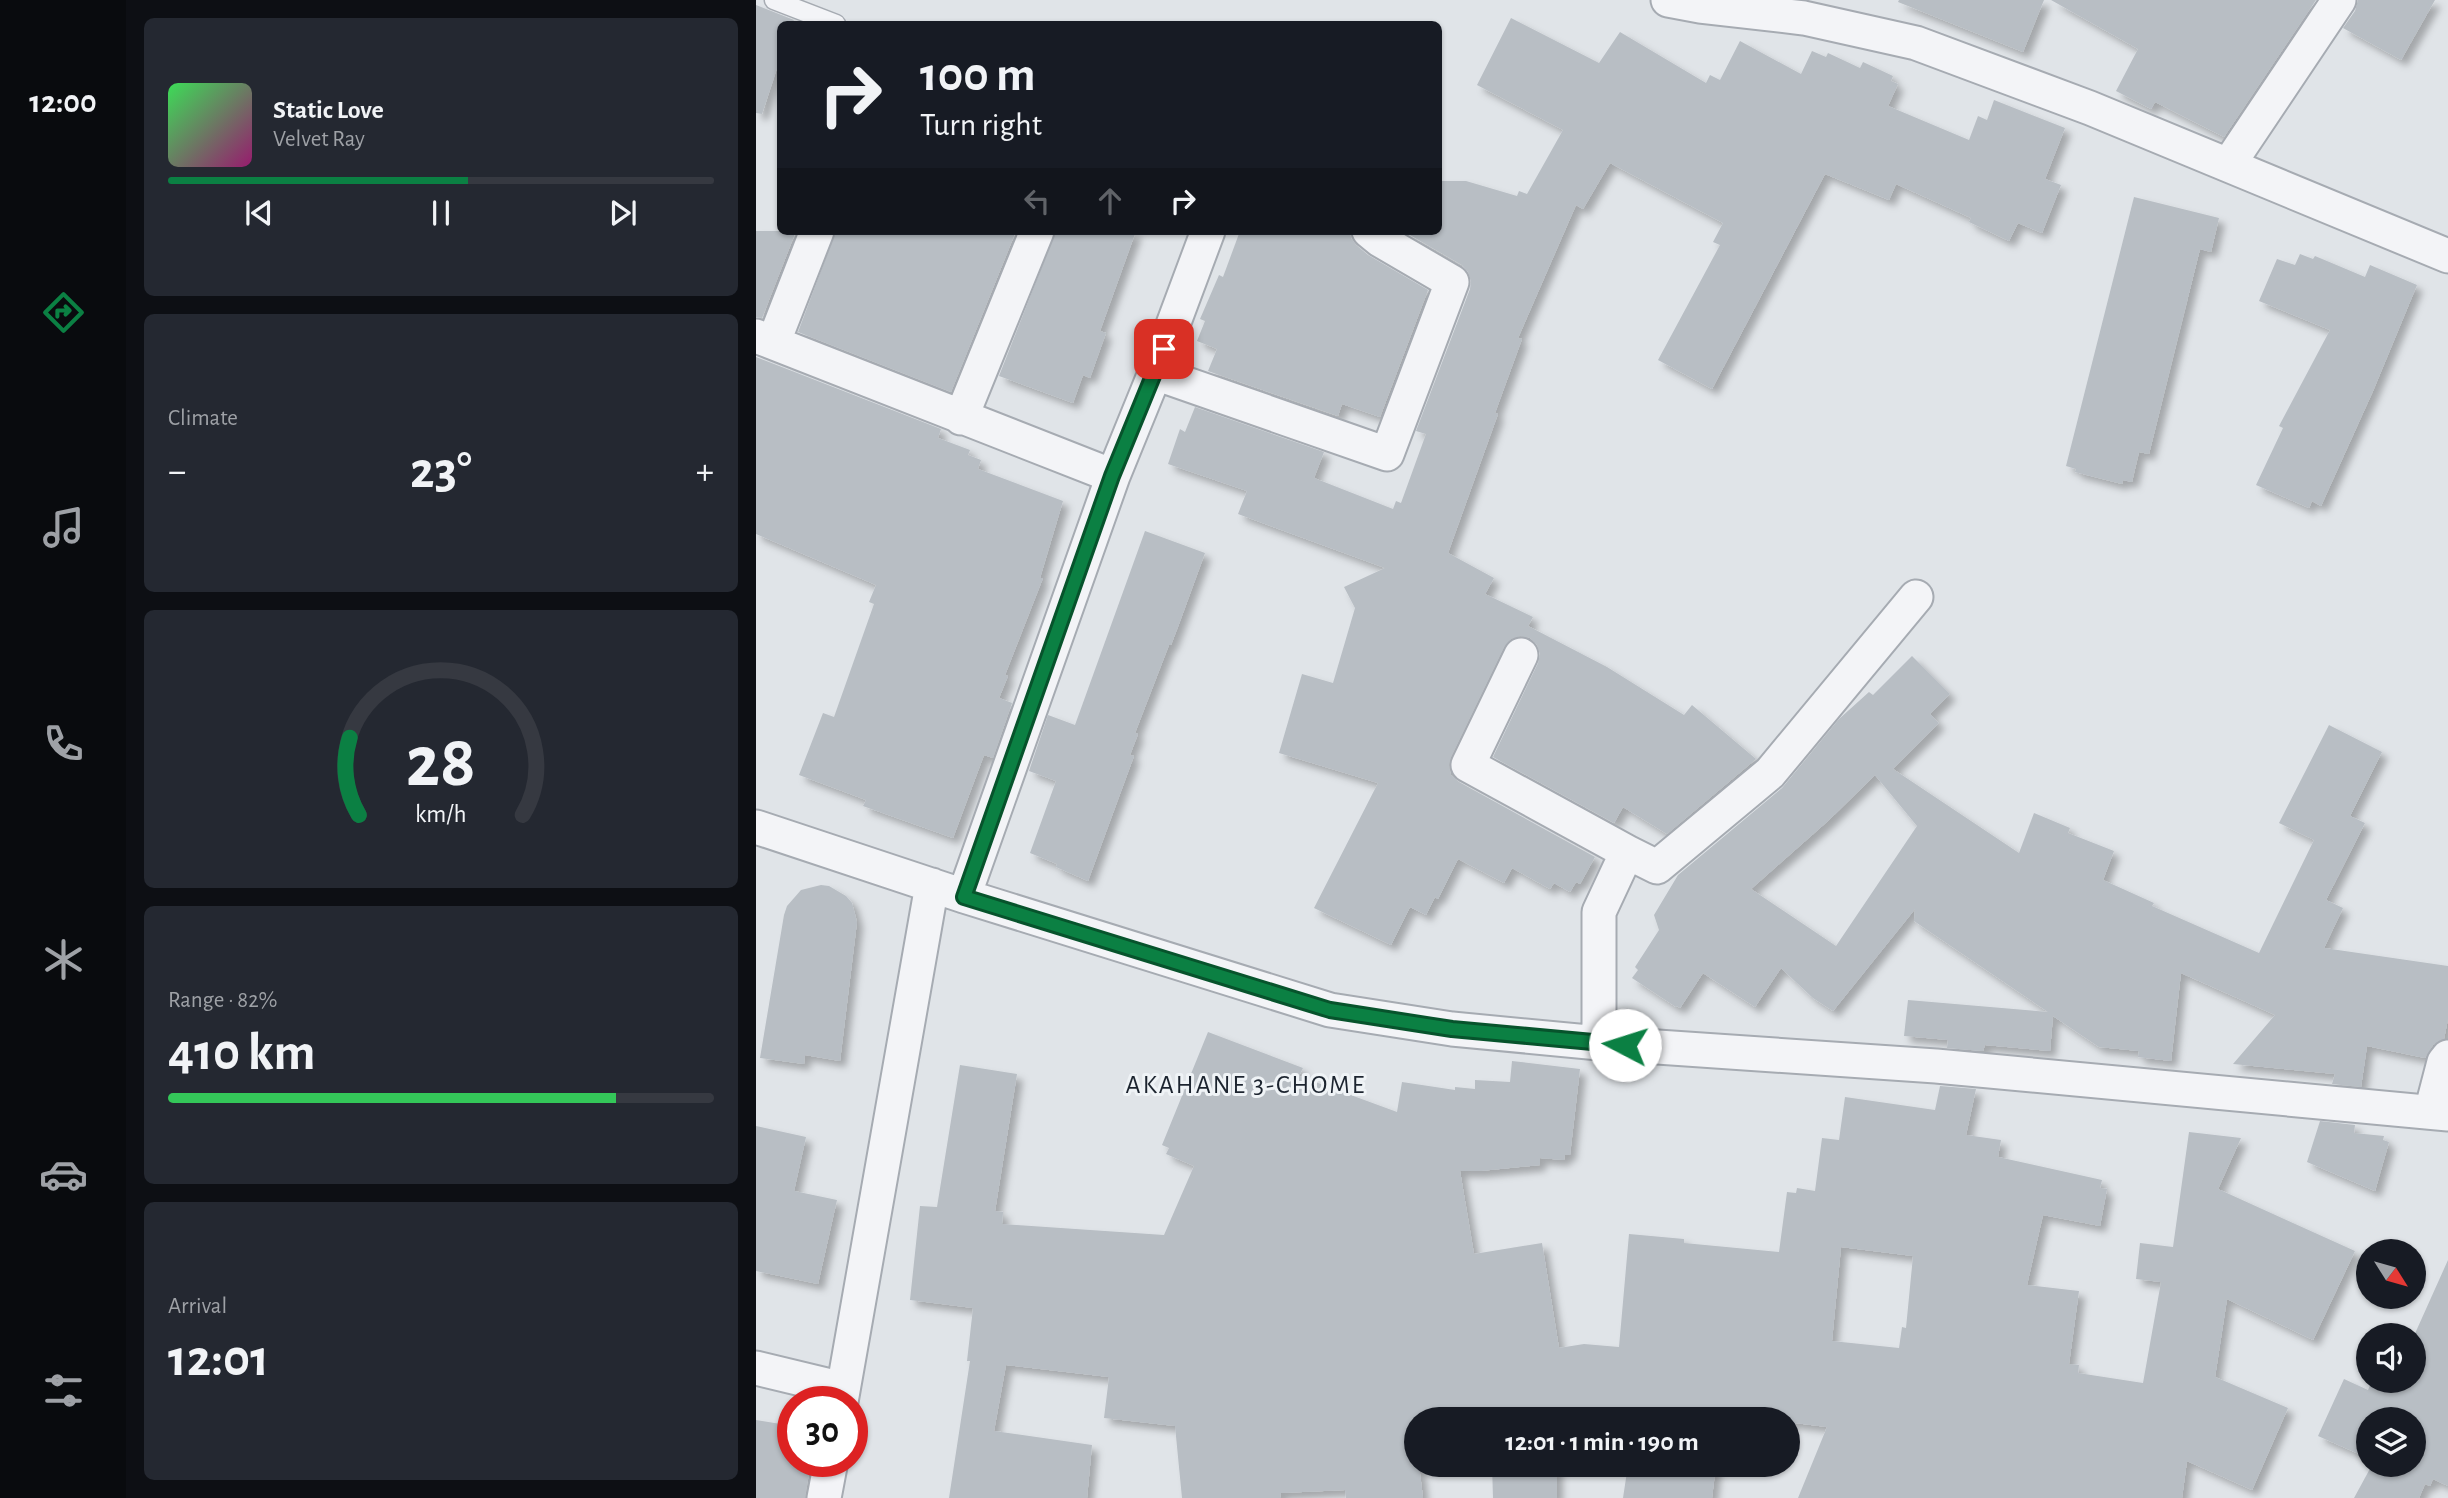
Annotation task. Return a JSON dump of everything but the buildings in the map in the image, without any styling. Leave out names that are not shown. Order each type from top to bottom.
[{"type":"street","points":[[1668,0],[1804,18],[1916,43],[2090,107],[2448,256]]},
{"type":"street","points":[[2229,164],[2339,0]]},
{"type":"street","points":[[815,235],[765,339],[1112,476]]},
{"type":"street","points":[[961,418],[1035,235]]},
{"type":"street","points":[[964,897],[1112,476],[1156,373],[1207,235]]},
{"type":"street","points":[[1156,373],[1387,454],[1452,282],[1373,235]]},
{"type":"street","points":[[1521,655],[1468,765],[1657,867],[1770,773],[1916,597]]},
{"type":"street","points":[[756,827],[964,897],[1330,1010],[1452,1029],[1599,1043],[1936,1066],[2440,1113],[2444,1062],[2448,1057]]},
{"type":"street","points":[[1599,1043],[1599,912],[1627,852]]},
{"type":"street","points":[[844,1386],[932,885]]},
{"type":"street","points":[[756,1368],[813,1386]]},
{"type":"street","points":[[824,1498],[828,1477]]},
{"type":"lane","points":[[774,0],[828,21]]},
{"type":"district","name":"AKAHANE 3-CHOME","points":[[1246,1084]]},
{"type":"route","points":[[1164,349],[1112,476],[964,897],[1330,1010],[1452,1029],[1625,1045]]}]
